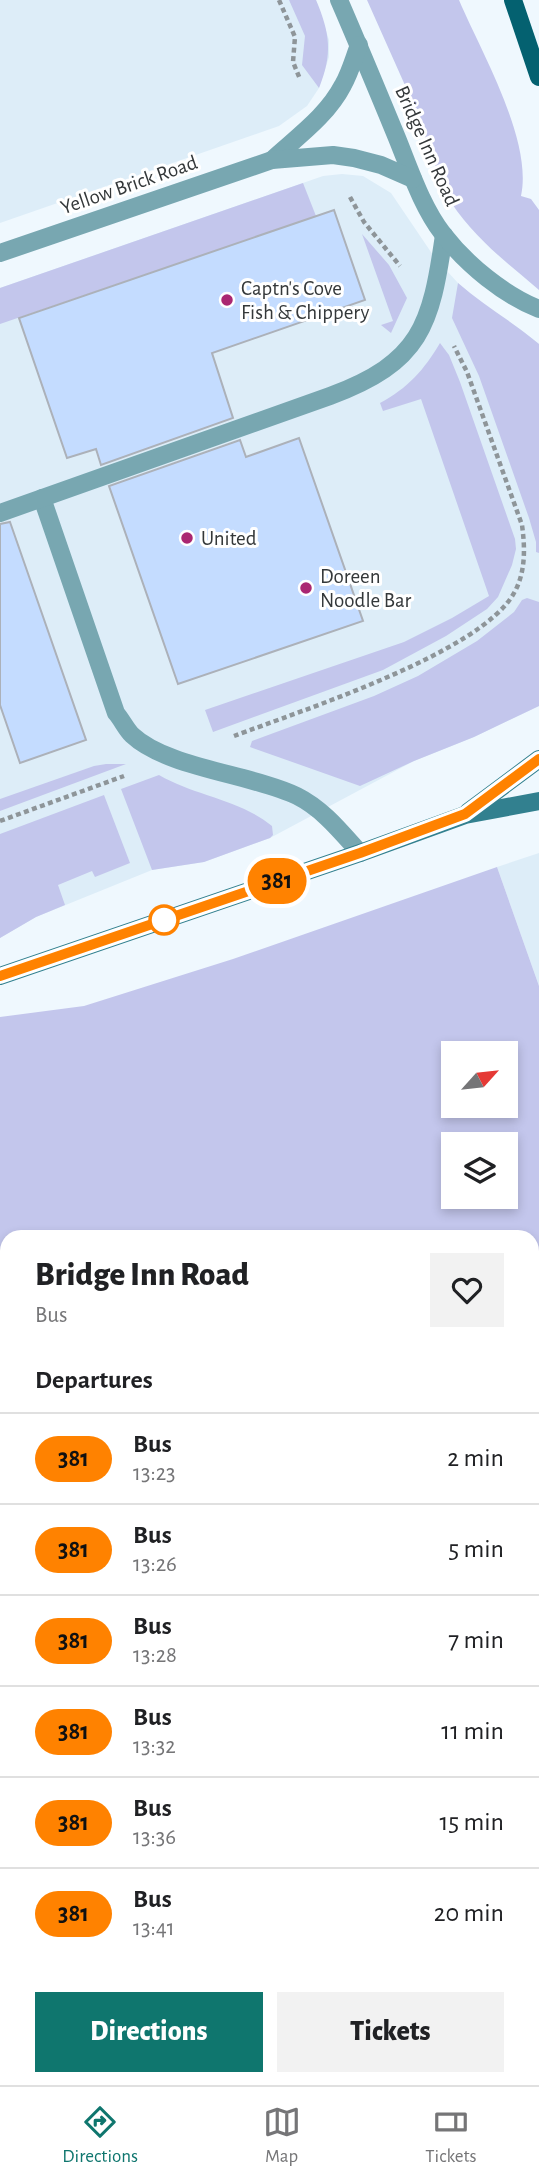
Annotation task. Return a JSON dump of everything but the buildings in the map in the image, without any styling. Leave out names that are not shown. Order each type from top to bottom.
[{"type":"main road","points":[[513,0],[539,78]]},
{"type":"main road","points":[[465,814],[539,760]]},
{"type":"main road","points":[[0,976],[360,853],[465,814],[539,801]]},
{"type":"street","name":"Bridge Inn Road","points":[[339,0],[413,179],[444,235],[490,279],[521,302],[539,309]]},
{"type":"street","name":"Yellow Brick Road","points":[[272,160],[317,120],[343,85],[359,45]]},
{"type":"street","name":"Yellow Brick Road","points":[[0,253],[272,160],[333,155],[381,165],[413,179]]},
{"type":"street","points":[[0,513],[371,379],[397,362],[416,338],[430,309],[444,235]]},
{"type":"street","points":[[42,498],[116,713],[131,734],[155,750],[175,758],[235,774],[296,795],[330,819],[360,853]]},
{"type":"path","points":[[279,0],[295,37],[293,62],[317,120]]},
{"type":"path","points":[[0,821],[372,684],[464,637],[498,612],[514,593],[522,571],[525,549],[522,525],[467,372],[430,309],[391,254],[364,222],[333,155]]},
{"type":"shaded area","points":[[0,0],[316,0],[329,40],[329,57],[319,88],[307,106],[279,126],[0,223]]},
{"type":"shaded area","points":[[289,0],[316,0],[321,12],[327,33],[328,54],[319,88],[302,65],[305,36]]},
{"type":"shaded area","points":[[367,0],[459,0],[503,96],[512,123],[523,174],[521,196],[531,199],[539,210],[539,290],[465,222],[446,194],[408,92]]},
{"type":"shaded area","points":[[323,176],[363,176],[391,193],[435,258],[458,283],[482,304],[539,344],[539,706],[474,737],[414,761],[270,838],[204,862],[152,870],[36,917],[0,938],[0,288]]},
{"type":"shaded area","points":[[303,183],[316,216],[0,324],[0,288]]},
{"type":"shaded area","points":[[362,234],[389,265],[407,298],[391,333],[381,325],[393,321]]},
{"type":"shaded area","points":[[458,283],[539,344],[539,553],[536,552],[529,518],[479,376],[452,318]]},
{"type":"shaded area","points":[[440,343],[449,355],[460,382],[515,539],[516,549],[512,565],[498,597],[487,609],[446,636],[383,670],[213,732],[205,710],[404,642],[489,596],[421,399],[383,411],[380,403],[414,377]]},
{"type":"shaded area","points":[[527,598],[539,602],[539,706],[360,786],[250,747],[252,741],[374,696],[418,676],[477,641],[514,612],[522,600]]},
{"type":"shaded area","points":[[106,764],[126,764],[0,811],[0,799]]},
{"type":"shaded area","points":[[159,775],[259,817],[272,826],[273,835],[204,862],[152,870],[121,789]]},
{"type":"shaded area","points":[[104,795],[130,863],[95,877],[92,871],[58,885],[65,905],[36,917],[0,938],[0,834]]},
{"type":"shaded area","points":[[539,853],[539,986],[497,867]]},
{"type":"shaded area","points":[[497,867],[539,986],[539,1230],[0,1230],[0,1017],[84,1006],[233,959]]},
{"type":"bus line","name":"381","points":[[0,976],[360,853],[465,814],[539,759]]},
{"type":"place","name":"Captn's Cove Fish & Chippery","points":[[227,300]]},
{"type":"place","name":"United","points":[[187,538]]},
{"type":"place","name":"Doreen Noodle Bar","points":[[306,588]]}]
